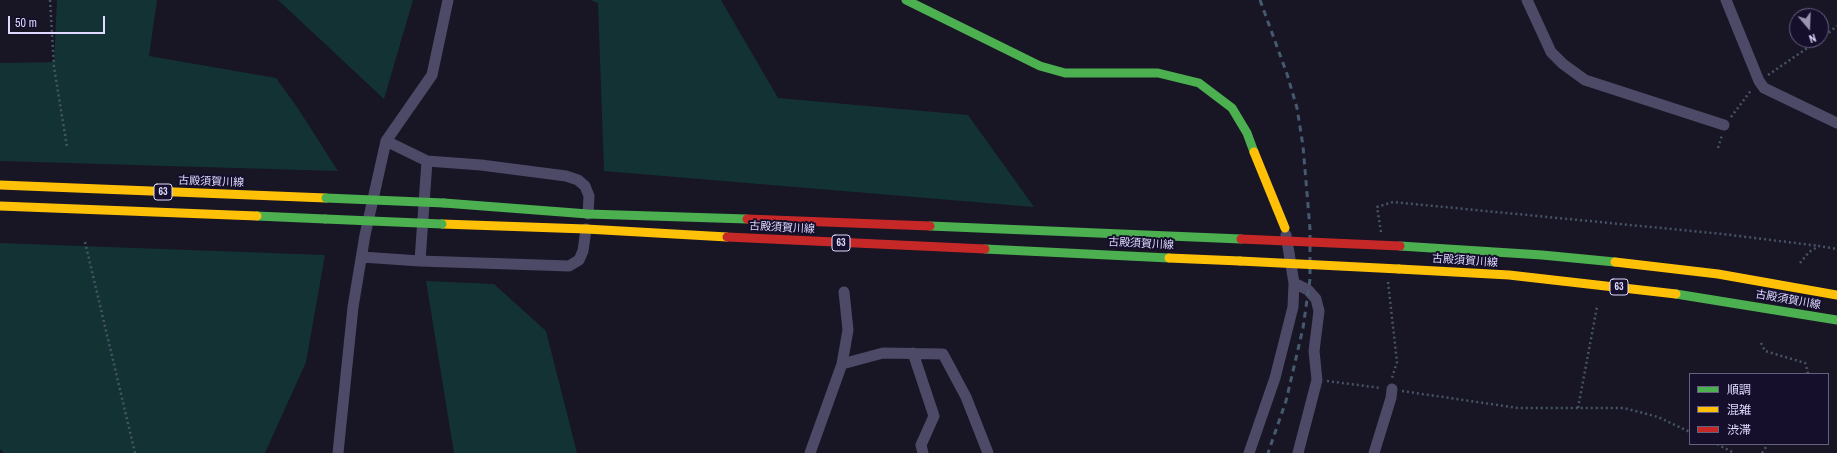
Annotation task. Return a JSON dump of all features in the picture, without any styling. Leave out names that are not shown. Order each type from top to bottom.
[{"type":"main road","points":[[906,0],[1040,66],[1065,73],[1158,73],[1199,83],[1232,108],[1247,132],[1285,228]]},
{"type":"main road","name":"古殿須賀川線","points":[[0,185],[444,203],[588,214],[809,221],[1241,239],[1535,254],[1718,274],[1837,295]]},
{"type":"main road","name":"古殿須賀川線","points":[[0,206],[586,229],[669,235],[1399,269],[1509,276],[1672,293],[1837,320]]},
{"type":"street","points":[[338,453],[353,307],[365,235],[386,141],[432,74],[448,0]]},
{"type":"street","points":[[1527,0],[1551,52],[1563,64],[1585,80],[1724,125]]},
{"type":"street","points":[[1726,0],[1759,81],[1764,88],[1837,123]]},
{"type":"street","points":[[386,141],[427,162],[489,166],[566,176],[578,180],[585,186],[589,196],[588,214]]},
{"type":"street","points":[[420,261],[427,162]]},
{"type":"street","points":[[1249,453],[1275,378],[1293,306],[1294,283],[1285,228]]},
{"type":"street","points":[[362,258],[569,266],[579,260],[583,251],[586,229]]},
{"type":"street","points":[[1294,283],[1308,290],[1316,299],[1319,311],[1314,352],[1317,380],[1298,453]]},
{"type":"street","points":[[810,453],[842,364],[848,330],[844,292]]},
{"type":"street","points":[[842,364],[883,353],[943,354],[966,397],[988,453]]},
{"type":"street","points":[[913,354],[934,416],[921,445],[922,453]]},
{"type":"street","points":[[1374,453],[1391,398],[1392,389]]},
{"type":"path","points":[[50,0],[55,75],[67,147]]},
{"type":"path","points":[[1829,33],[1837,26]]},
{"type":"path","points":[[1724,125],[1745,96],[1759,81],[1808,48]]},
{"type":"path","points":[[85,242],[90,255],[115,371],[135,453]]},
{"type":"path","points":[[1800,263],[1808,252],[1819,246],[1837,249]]},
{"type":"path","points":[[1578,408],[1597,308]]},
{"type":"path","points":[[1761,343],[1765,351],[1805,362],[1808,373]]},
{"type":"path","points":[[1317,380],[1392,389],[1518,408],[1624,408],[1658,417],[1689,432]]},
{"type":"path","points":[[1719,445],[1734,453]]},
{"type":"green space","points":[[57,0],[157,0],[149,56],[276,78],[297,107],[338,171],[0,161],[0,63],[54,62]]},
{"type":"green space","points":[[278,0],[413,0],[384,99]]},
{"type":"green space","points":[[590,0],[721,0],[778,98],[968,115],[1034,207],[604,171],[598,3]]},
{"type":"green space","points":[[0,243],[325,255],[306,362],[265,453],[4,453],[0,449]]},
{"type":"green space","points":[[426,281],[494,284],[546,331],[577,453],[454,453]]},
{"type":"railway","points":[[1260,0],[1287,74],[1297,108],[1303,146],[1310,229],[1310,279],[1303,328],[1286,401],[1268,453]]},
{"type":"traffic: fast","points":[[906,0],[1040,66],[1065,73],[1158,73],[1199,83],[1232,108],[1247,133],[1254,152]]},
{"type":"traffic: fast","points":[[326,198],[444,203]]},
{"type":"traffic: fast","points":[[444,203],[588,214],[747,219]]},
{"type":"traffic: fast","points":[[257,216],[325,219]]},
{"type":"traffic: fast","points":[[325,219],[442,224]]},
{"type":"traffic: fast","points":[[930,226],[1241,239]]},
{"type":"traffic: fast","points":[[1400,246],[1542,255],[1615,262]]},
{"type":"traffic: fast","points":[[985,249],[1169,258]]},
{"type":"traffic: fast","points":[[1676,294],[1837,320]]},
{"type":"traffic: slow","points":[[1254,152],[1285,228]]},
{"type":"traffic: slow","points":[[0,185],[326,198]]},
{"type":"traffic: slow","points":[[0,206],[257,216]]},
{"type":"traffic: slow","points":[[442,224],[586,229],[727,237]]},
{"type":"traffic: slow","points":[[1169,258],[1240,261]]},
{"type":"traffic: slow","points":[[1240,261],[1399,269]]},
{"type":"traffic: slow","points":[[1615,262],[1718,274],[1837,295]]},
{"type":"traffic: slow","points":[[1399,269],[1509,275],[1676,294]]},
{"type":"traffic: jam","points":[[747,219],[930,226]]},
{"type":"traffic: jam","points":[[727,237],[985,249]]},
{"type":"traffic: jam","points":[[1241,239],[1400,246]]}]
